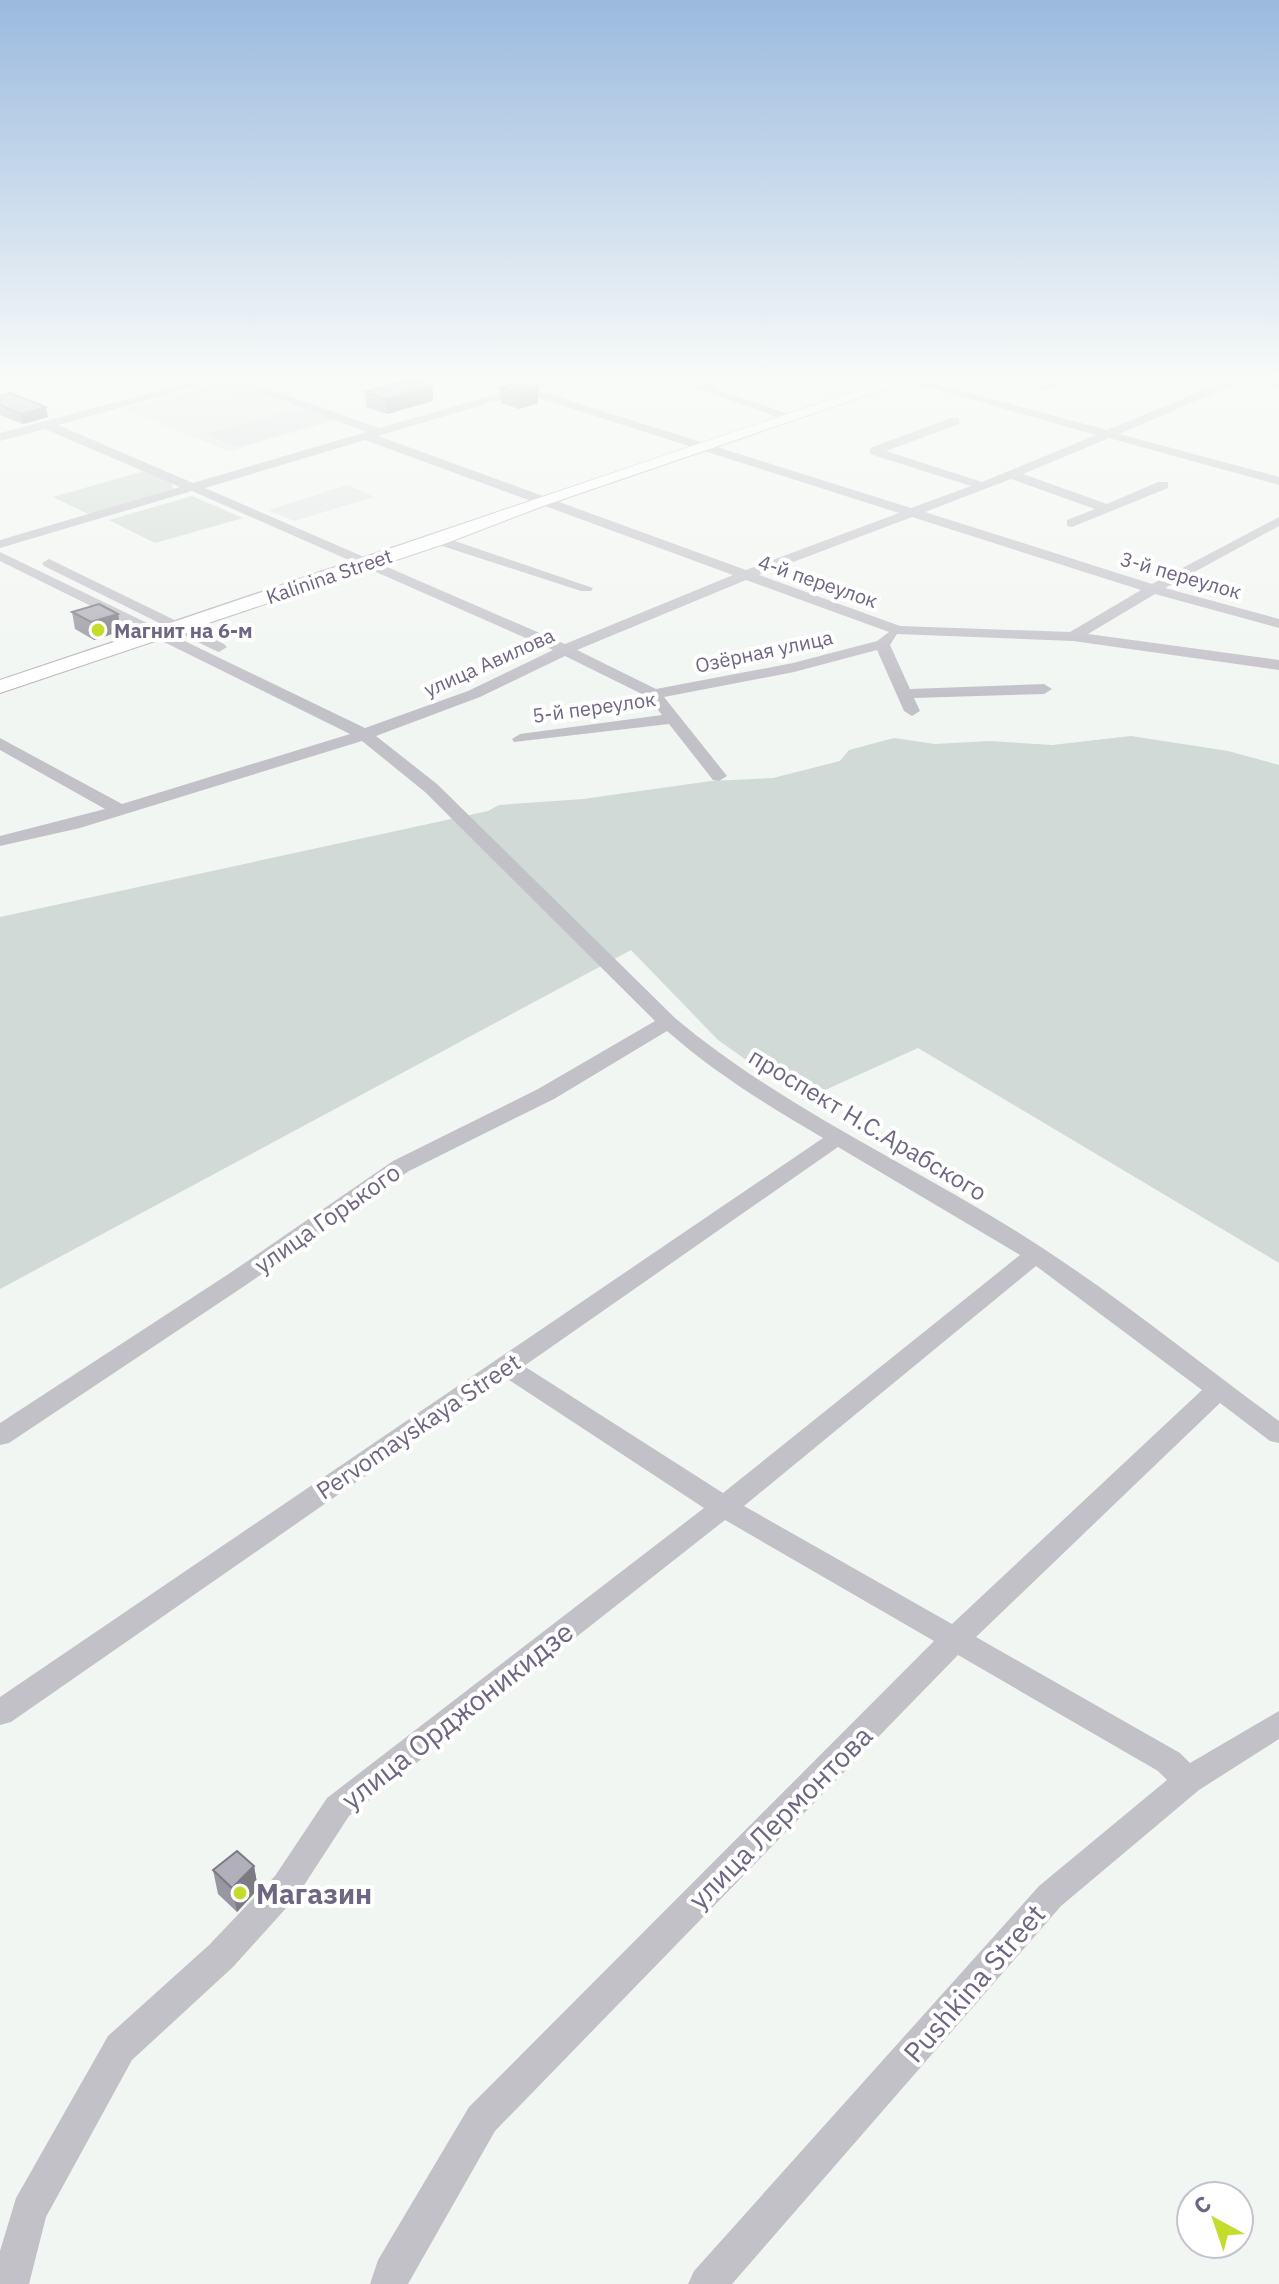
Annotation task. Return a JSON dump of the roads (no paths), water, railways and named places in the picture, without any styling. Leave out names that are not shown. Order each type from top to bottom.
[{"type":"main road","name":"Kalinina Street","points":[[0,687],[438,540],[588,486]]},
{"type":"street","name":"5-й переулок","points":[[190,486],[565,650],[654,694],[719,776]]},
{"type":"street","points":[[2,545],[198,486]]},
{"type":"street","name":"4-й переулок","points":[[501,486],[898,630],[1073,637],[1279,665]]},
{"type":"street","name":"3-й переулок","points":[[824,486],[1153,589],[1279,624]]},
{"type":"street","name":"улица Авилова","points":[[0,841],[74,824],[364,734],[474,694],[565,650],[743,576],[983,486]]},
{"type":"street","points":[[1043,486],[1106,508]]},
{"type":"street","points":[[1072,523],[1162,486]]},
{"type":"street","points":[[1073,637],[1153,589],[1279,521]]},
{"type":"street","points":[[438,540],[586,588]]},
{"type":"street","points":[[2,545],[178,627],[353,714],[364,734]]},
{"type":"street","points":[[2,545],[157,634],[364,734]]},
{"type":"street","points":[[898,630],[882,644],[912,711]]},
{"type":"street","name":"Озёрная улица","points":[[654,694],[794,667],[882,644]]},
{"type":"street","points":[[905,694],[1044,689]]},
{"type":"street","name":"5-й переулок","points":[[520,739],[674,718]]},
{"type":"street","name":"проспект Н.С.Арабского","points":[[364,734],[431,788],[668,1022],[709,1057],[836,1139],[1036,1254],[1279,1434]]},
{"type":"street","points":[[0,743],[118,809]]},
{"type":"street","name":"улица Горького","points":[[0,1436],[250,1271],[401,1166],[546,1094],[668,1022]]},
{"type":"street","name":"Pervomayskaya Street","points":[[0,1713],[836,1139]]},
{"type":"street","name":"улица Орджоникидзе","points":[[10,2284],[29,2211],[120,2048],[221,1956],[286,1886],[338,1807],[724,1507],[1036,1254]]},
{"type":"street","points":[[506,1366],[724,1507],[953,1641],[978,1652],[1169,1762],[1188,1781]]},
{"type":"street","name":"улица Лермонтова","points":[[389,2284],[391,2273],[482,2119],[953,1641],[1219,1389]]},
{"type":"street","name":"Pushkina Street","points":[[707,2284],[1050,1896],[1188,1781],[1279,1723]]},
{"type":"place","name":"Магнит на 6-м","points":[[98,630]]},
{"type":"place","name":"Магазин","points":[[240,1893]]}]
